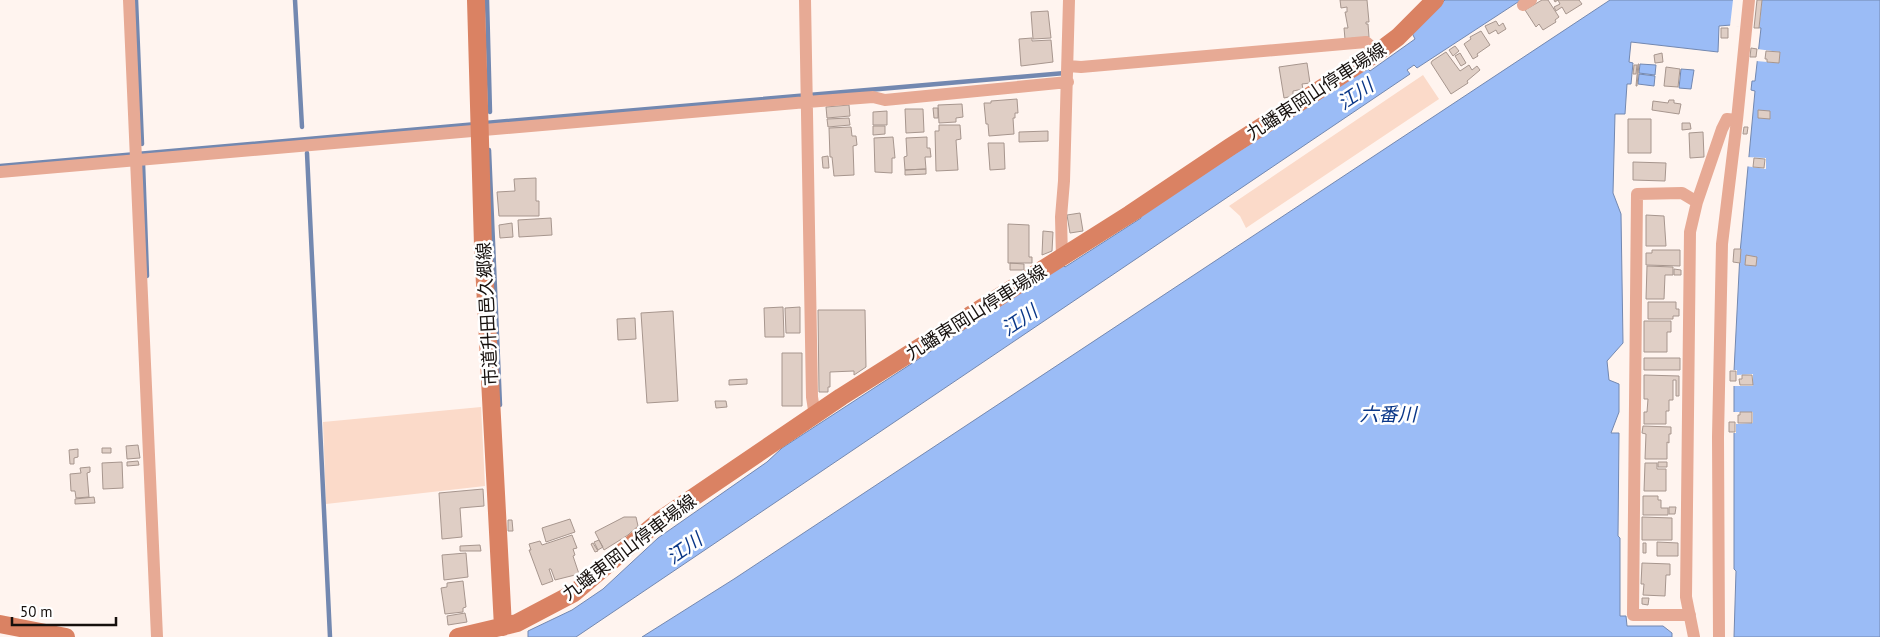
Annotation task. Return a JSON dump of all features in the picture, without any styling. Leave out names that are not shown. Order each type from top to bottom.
[{"type":"main road","name":"市道升田邑久郷線","points":[[476,0],[483,246],[514,631]]},
{"type":"main road","name":"九蟠東岡山停車場線","points":[[458,637],[514,631],[574,593],[660,520],[847,393],[1062,258],[1378,52],[1398,37],[1435,0]]},
{"type":"main road","points":[[0,624],[66,637]]},
{"type":"street","points":[[130,0],[157,637]]},
{"type":"street","points":[[804,0],[812,397],[815,416]]},
{"type":"street","points":[[1062,258],[1061,217],[1070,0]]},
{"type":"street","points":[[1719,637],[1718,438],[1722,244],[1750,0]]},
{"type":"street","points":[[0,172],[137,155],[806,98],[873,97],[885,100],[1068,74],[1080,68],[1366,42],[1378,52]]},
{"type":"street","points":[[1694,637],[1686,597],[1690,232],[1697,202],[1722,129],[1728,119],[1737,120]]},
{"type":"street","points":[[1690,615],[1633,615],[1637,194],[1682,193],[1697,202]]},
{"type":"shaded area","points":[[1423,75],[1439,99],[1246,228],[1240,216],[1229,206]]},
{"type":"shaded area","points":[[481,407],[485,486],[326,504],[323,422]]},
{"type":"water","name":"江川","points":[[1445,0],[1521,0],[1417,68],[1414,65],[1407,70],[1410,74],[576,637],[528,637],[528,631],[572,610],[603,589],[658,538],[767,462],[782,448],[1063,265],[1065,267],[1141,218],[1140,215],[1367,68],[1370,71],[1415,39],[1412,33]]},
{"type":"water","name":"六番川","points":[[1610,0],[1880,0],[1880,637],[1734,637],[1736,571],[1734,569],[1734,371],[1740,253],[1755,91],[1751,90],[1752,81],[1755,81],[1761,28],[1731,25],[1719,26],[1718,52],[1631,42],[1629,62],[1633,63],[1631,84],[1627,84],[1625,114],[1615,114],[1613,193],[1621,214],[1623,343],[1607,361],[1609,380],[1619,384],[1619,412],[1611,433],[1619,433],[1618,536],[1620,538],[1620,616],[1626,616],[1627,626],[1663,626],[1672,633],[1672,637],[642,637],[734,579]]},
{"type":"water","points":[[1640,64],[1656,65],[1655,75],[1639,73]]},
{"type":"water","points":[[1681,69],[1694,70],[1691,89],[1679,88]]},
{"type":"water","points":[[1639,74],[1655,76],[1654,86],[1638,84]]},
{"type":"pier","points":[[1733,0],[1762,0],[1759,29],[1730,26]]},
{"type":"pier","points":[[1757,49],[1780,52],[1779,63],[1756,61]]},
{"type":"pier","points":[[1746,157],[1766,158],[1766,169],[1745,166]]},
{"type":"pier","points":[[1732,370],[1737,370],[1737,375],[1753,374],[1753,386],[1732,386]]},
{"type":"pier","points":[[1731,412],[1753,412],[1753,423],[1736,424],[1736,433],[1731,433]]},
{"type":"building","points":[[1340,0],[1367,0],[1369,22],[1366,22],[1366,24],[1368,24],[1369,37],[1345,39],[1344,28],[1348,28],[1345,12],[1347,12],[1347,7],[1341,8]]},
{"type":"building","points":[[1542,0],[1548,0],[1559,17],[1555,20],[1556,22],[1543,30],[1539,24],[1536,27],[1525,10]]},
{"type":"building","points":[[1558,0],[1579,0],[1582,4],[1566,14],[1562,7],[1556,11],[1554,7],[1560,4]]},
{"type":"building","points":[[1757,0],[1762,0],[1759,28],[1754,28]]},
{"type":"building","points":[[1048,11],[1051,38],[1033,39],[1031,12]]},
{"type":"building","points":[[1496,21],[1499,26],[1503,23],[1506,29],[1498,34],[1496,30],[1489,34],[1485,26]]},
{"type":"building","points":[[1721,28],[1728,28],[1728,38],[1721,38]]},
{"type":"building","points":[[1481,31],[1490,45],[1473,59],[1464,44],[1471,39],[1470,37]]},
{"type":"building","points":[[1032,38],[1032,41],[1051,40],[1053,62],[1021,66],[1019,39]]},
{"type":"building","points":[[1455,46],[1459,51],[1453,56],[1449,50]]},
{"type":"building","points":[[1751,48],[1757,49],[1756,57],[1750,57]]},
{"type":"building","points":[[1766,51],[1780,52],[1779,63],[1767,62],[1767,59],[1765,59]]},
{"type":"building","points":[[1446,52],[1460,71],[1469,65],[1472,70],[1477,66],[1480,70],[1467,81],[1468,83],[1451,94],[1431,63]]},
{"type":"building","points":[[1460,53],[1466,63],[1461,66],[1455,56]]},
{"type":"building","points":[[1662,53],[1663,62],[1655,63],[1654,55]]},
{"type":"building","points":[[1307,63],[1310,83],[1302,84],[1303,89],[1293,91],[1293,96],[1284,98],[1279,67]]},
{"type":"building","points":[[1638,64],[1639,64],[1636,86]]},
{"type":"building","points":[[1634,65],[1637,65],[1636,74],[1633,74]]},
{"type":"building","points":[[1666,67],[1680,69],[1678,87],[1664,86]]},
{"type":"building","points":[[1017,99],[1018,113],[1015,113],[1015,118],[1013,118],[1014,134],[989,136],[984,103]]},
{"type":"building","points":[[1669,100],[1674,100],[1674,103],[1681,104],[1679,114],[1652,110],[1653,101],[1668,103]]},
{"type":"building","points":[[962,104],[963,117],[956,118],[956,122],[939,123],[938,105]]},
{"type":"building","points":[[849,105],[850,116],[827,118],[826,107]]},
{"type":"building","points":[[933,108],[938,108],[938,118],[934,118]]},
{"type":"building","points":[[905,109],[923,109],[924,132],[906,133]]},
{"type":"building","points":[[1758,110],[1770,111],[1770,119],[1758,118]]},
{"type":"building","points":[[887,111],[887,125],[873,125],[873,112]]},
{"type":"building","points":[[849,118],[850,125],[828,127],[827,119]]},
{"type":"building","points":[[1628,119],[1651,119],[1651,153],[1628,153]]},
{"type":"building","points":[[1682,123],[1690,123],[1691,129],[1682,130]]},
{"type":"building","points":[[939,125],[960,125],[961,139],[956,140],[958,170],[936,171],[935,131],[939,131]]},
{"type":"building","points":[[873,126],[885,126],[885,134],[873,135]]},
{"type":"building","points":[[851,127],[852,136],[856,136],[857,145],[853,146],[854,175],[834,176],[832,157],[830,157],[829,128]]},
{"type":"building","points":[[1744,127],[1748,127],[1747,134],[1743,134]]},
{"type":"building","points":[[1048,131],[1048,141],[1019,142],[1019,132]]},
{"type":"building","points":[[1703,132],[1704,157],[1690,158],[1689,133]]},
{"type":"building","points":[[893,137],[895,158],[892,158],[892,173],[875,172],[874,138]]},
{"type":"building","points":[[927,137],[927,148],[930,148],[931,157],[925,157],[926,169],[905,170],[904,157],[907,156],[906,138]]},
{"type":"building","points":[[988,143],[1004,143],[1005,169],[990,170]]},
{"type":"building","points":[[828,156],[829,168],[823,168],[822,157]]},
{"type":"building","points":[[1754,158],[1765,159],[1764,168],[1753,167]]},
{"type":"building","points":[[1633,162],[1666,163],[1665,181],[1633,180]]},
{"type":"building","points":[[926,169],[926,174],[905,175],[905,170]]},
{"type":"building","points":[[536,178],[536,201],[539,201],[539,216],[499,216],[497,192],[515,191],[514,179]]},
{"type":"building","points":[[1080,213],[1083,231],[1070,233],[1067,215]]},
{"type":"building","points":[[1646,215],[1664,216],[1666,246],[1646,246]]},
{"type":"building","points":[[551,218],[552,235],[519,237],[518,220]]},
{"type":"building","points":[[512,223],[513,237],[500,238],[499,225]]},
{"type":"building","points":[[1008,224],[1029,225],[1029,257],[1032,257],[1032,263],[1008,263]]},
{"type":"building","points":[[1043,231],[1053,232],[1052,251],[1042,255]]},
{"type":"building","points":[[1734,249],[1741,249],[1740,263],[1733,262]]},
{"type":"building","points":[[1652,250],[1680,250],[1680,266],[1646,265],[1646,253],[1652,253]]},
{"type":"building","points":[[1746,255],[1757,257],[1756,266],[1745,265]]},
{"type":"building","points":[[1010,263],[1024,264],[1024,270],[1010,270]]},
{"type":"building","points":[[1647,266],[1673,267],[1673,275],[1665,275],[1664,299],[1646,299]]},
{"type":"building","points":[[1674,269],[1681,270],[1681,275],[1674,275]]},
{"type":"building","points":[[1648,302],[1676,302],[1679,316],[1673,316],[1673,319],[1648,319]]},
{"type":"building","points":[[783,307],[784,337],[765,337],[764,308]]},
{"type":"building","points":[[800,307],[800,333],[786,333],[785,308]]},
{"type":"building","points":[[818,310],[865,310],[866,367],[854,375],[854,371],[830,372],[828,392],[819,392]]},
{"type":"building","points":[[673,311],[678,401],[647,403],[641,313]]},
{"type":"building","points":[[635,318],[636,339],[618,340],[617,319]]},
{"type":"building","points":[[1644,321],[1671,321],[1671,332],[1667,332],[1667,352],[1644,352]]},
{"type":"building","points":[[782,353],[802,353],[802,406],[782,406]]},
{"type":"building","points":[[1644,358],[1680,358],[1680,370],[1644,370]]},
{"type":"building","points":[[1730,371],[1736,371],[1736,381],[1730,381]]},
{"type":"building","points":[[1644,375],[1679,376],[1679,396],[1676,396],[1676,380],[1673,380],[1673,400],[1669,400],[1669,411],[1666,411],[1666,424],[1644,424],[1644,412],[1647,412],[1648,399],[1644,399]]},
{"type":"building","points":[[1742,375],[1752,375],[1753,385],[1740,385],[1739,379],[1742,379]]},
{"type":"building","points":[[747,379],[747,384],[729,385],[729,380]]},
{"type":"building","points":[[715,401],[726,401],[727,407],[716,408]]},
{"type":"building","points":[[1740,412],[1752,412],[1752,423],[1738,423]]},
{"type":"building","points":[[1729,422],[1735,422],[1735,432],[1729,432]]},
{"type":"building","points":[[1643,426],[1671,427],[1669,443],[1667,442],[1667,459],[1645,459],[1646,434],[1642,433]]},
{"type":"building","points":[[138,445],[140,458],[127,459],[126,446]]},
{"type":"building","points":[[102,448],[111,448],[111,453],[102,453]]},
{"type":"building","points":[[78,449],[78,457],[74,458],[74,464],[70,464],[69,450]]},
{"type":"building","points":[[138,461],[139,465],[127,466],[127,462]]},
{"type":"building","points":[[122,462],[123,488],[103,489],[102,463]]},
{"type":"building","points":[[1658,462],[1667,462],[1667,467],[1658,467]]},
{"type":"building","points":[[1645,463],[1657,463],[1657,469],[1666,469],[1666,491],[1644,491]]},
{"type":"building","points":[[90,467],[90,472],[87,473],[89,497],[76,498],[75,491],[71,491],[70,474],[81,473],[80,468]]},
{"type":"building","points":[[483,489],[484,506],[460,508],[462,537],[442,539],[439,493]]},
{"type":"building","points":[[1643,496],[1658,496],[1658,500],[1661,500],[1661,508],[1668,508],[1668,515],[1643,515]]},
{"type":"building","points":[[94,497],[95,503],[75,504],[75,499]]},
{"type":"building","points":[[1669,507],[1676,507],[1675,514],[1669,514]]},
{"type":"building","points":[[624,517],[636,517],[638,526],[628,535],[604,550],[595,532]]},
{"type":"building","points":[[1642,517],[1672,518],[1672,540],[1642,540]]},
{"type":"building","points":[[570,519],[575,532],[546,542],[542,528]]},
{"type":"building","points":[[508,520],[512,520],[513,531],[508,531]]},
{"type":"building","points":[[572,535],[577,548],[573,549],[575,555],[573,556],[579,574],[555,580],[551,569],[549,569],[553,581],[542,585],[529,550],[531,550],[529,544],[540,541],[542,545]]},
{"type":"building","points":[[599,540],[603,547],[598,550],[594,542]]},
{"type":"building","points":[[1657,542],[1678,543],[1678,556],[1657,556]]},
{"type":"building","points":[[593,543],[598,551],[595,552],[591,544]]},
{"type":"building","points":[[1643,543],[1646,543],[1646,553],[1643,553]]},
{"type":"building","points":[[480,545],[481,551],[460,551],[460,546]]},
{"type":"building","points":[[466,553],[468,577],[444,580],[442,555]]},
{"type":"building","points":[[1642,563],[1670,564],[1670,575],[1666,575],[1665,596],[1643,595],[1644,584],[1641,584]]},
{"type":"building","points":[[463,581],[466,607],[463,608],[463,612],[445,614],[441,588],[447,587],[447,583]]},
{"type":"building","points":[[1642,598],[1649,598],[1648,605],[1642,604]]},
{"type":"building","points":[[465,613],[467,622],[448,625],[447,616]]},
{"type":"waterway","points":[[136,0],[142,144]]},
{"type":"waterway","points":[[295,0],[302,127]]},
{"type":"waterway","points":[[487,0],[490,112]]},
{"type":"waterway","points":[[485,123],[1065,73]]},
{"type":"waterway","points":[[0,166],[477,124]]},
{"type":"waterway","points":[[489,150],[500,405]]},
{"type":"waterway","points":[[307,153],[330,637]]},
{"type":"waterway","points":[[143,163],[147,276]]}]
